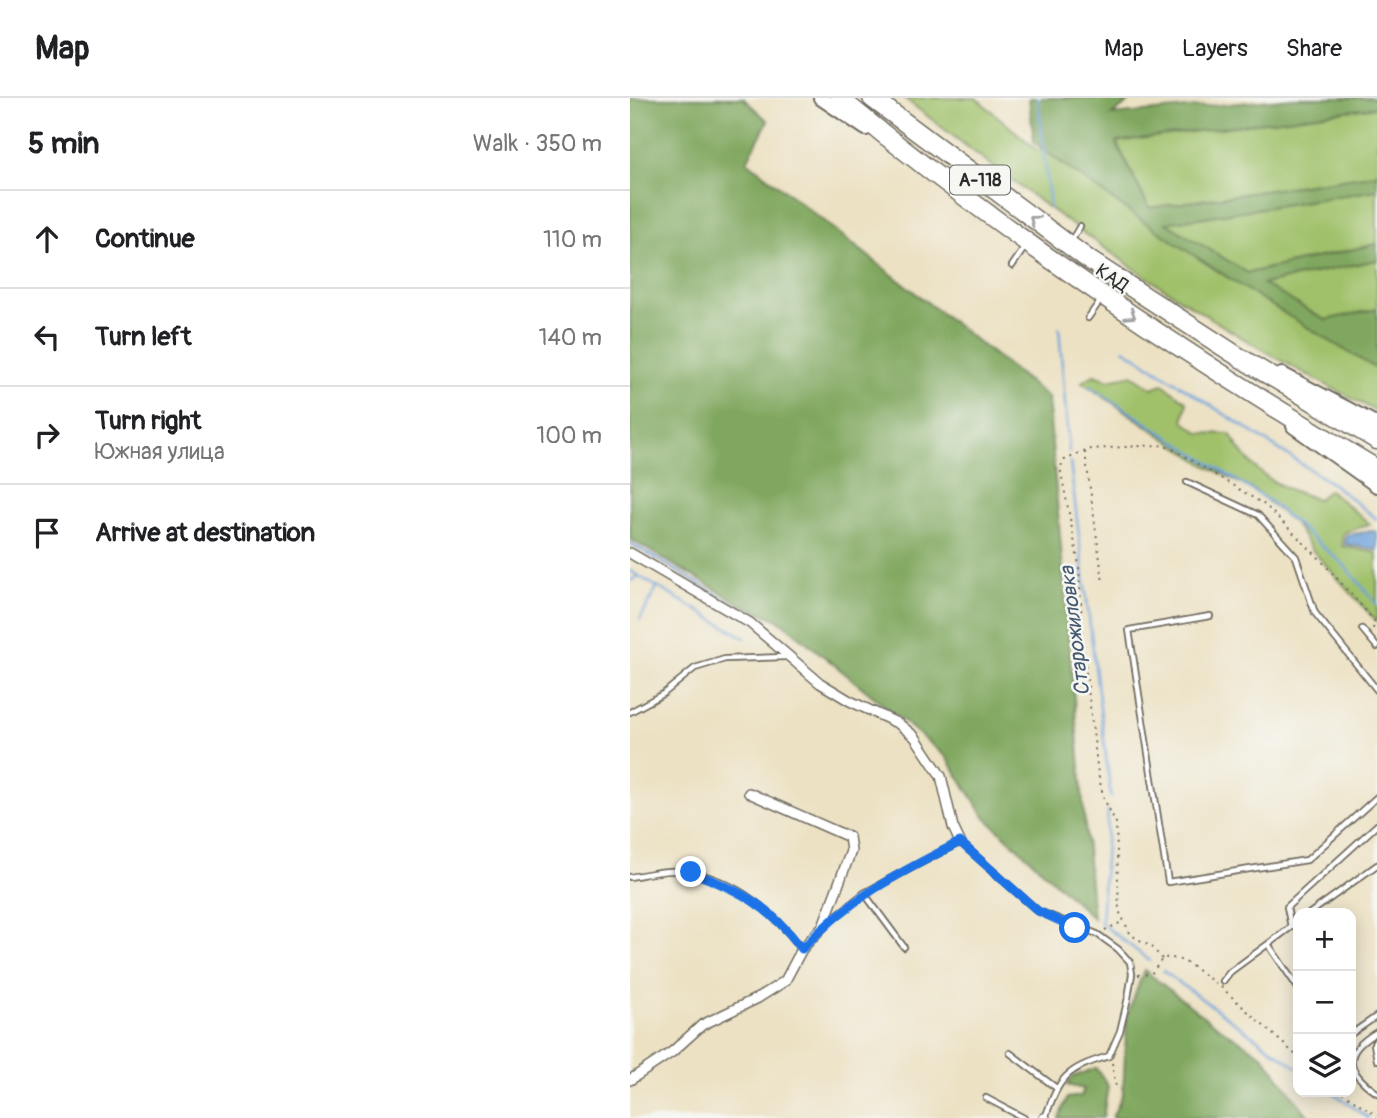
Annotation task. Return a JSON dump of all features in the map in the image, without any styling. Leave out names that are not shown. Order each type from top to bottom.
[{"type":"highway","name":"КАД","points":[[839,98],[925,169],[1103,297],[1265,404],[1377,469]]},
{"type":"highway","name":"КАД","points":[[872,98],[1069,245],[1239,357],[1377,440]]},
{"type":"main road","points":[[1239,357],[1301,384],[1377,425]]},
{"type":"main road","points":[[1265,404],[1312,441],[1377,485]]},
{"type":"street","points":[[820,98],[925,169]]},
{"type":"street","points":[[630,553],[750,623],[786,657],[840,695],[899,724],[915,737],[942,776],[953,827],[960,842]]},
{"type":"street","points":[[630,1080],[672,1052],[702,1026],[785,981],[802,949],[823,926],[851,851],[849,837],[749,793]]},
{"type":"lane","points":[[1069,245],[1080,226]]},
{"type":"lane","points":[[1012,267],[1027,244]]},
{"type":"lane","points":[[1088,318],[1103,297]]},
{"type":"lane","points":[[1187,482],[1258,515],[1266,523],[1296,557],[1315,613],[1377,690]]},
{"type":"lane","points":[[1210,616],[1129,630],[1168,881],[1307,860],[1377,797]]},
{"type":"lane","points":[[1362,629],[1377,647]]},
{"type":"lane","points":[[630,712],[663,694],[695,668],[725,659],[786,657]]},
{"type":"lane","points":[[1223,981],[1230,972],[1291,927],[1287,907],[1377,825]]},
{"type":"lane","points":[[823,926],[864,893],[960,842],[1038,911],[1097,934],[1118,949],[1129,962],[1132,974],[1120,1031],[1109,1056],[1079,1065],[1055,1087],[1044,1118]]},
{"type":"lane","points":[[1317,908],[1377,865]]},
{"type":"lane","points":[[630,877],[669,871],[691,872],[726,885],[754,900],[787,929],[802,949]]},
{"type":"lane","points":[[864,893],[904,947]]},
{"type":"lane","points":[[1268,944],[1293,981]]},
{"type":"lane","points":[[1356,1031],[1377,1016]]},
{"type":"lane","points":[[1356,1050],[1377,1032]]},
{"type":"lane","points":[[1377,1039],[1374,1044],[1377,1060]]},
{"type":"lane","points":[[1010,1053],[1055,1087]]},
{"type":"lane","points":[[1356,1074],[1377,1093]]},
{"type":"lane","points":[[986,1098],[1024,1118]]},
{"type":"path","points":[[1160,445],[1091,449],[1064,458],[1061,472],[1079,565],[1083,646],[1098,774],[1104,799],[1116,822],[1117,900],[1122,922],[1131,935],[1152,947],[1162,959]]},
{"type":"path","points":[[1085,452],[1103,582]]},
{"type":"path","points":[[1105,930],[1122,922]]},
{"type":"path","points":[[1144,976],[1150,974],[1162,959],[1170,957],[1181,960],[1220,987],[1293,1053]]},
{"type":"path","points":[[1109,1056],[1116,1087]]},
{"type":"path","points":[[1349,1097],[1377,1116]]},
{"type":"green space","points":[[630,98],[743,98],[768,121],[747,161],[1048,397],[1093,918],[985,817],[946,757],[901,719],[779,620],[744,606],[630,539]]},
{"type":"green space","points":[[904,98],[976,98],[1037,150],[1044,150],[1208,264],[1377,369],[1377,412],[1279,359],[1171,293],[1036,198]]},
{"type":"green space","points":[[1029,98],[1134,98],[1112,115],[1294,98],[1377,98],[1377,107],[1116,142],[1149,208],[1377,174],[1377,190],[1166,223],[1248,273],[1377,244],[1377,260],[1263,284],[1325,320],[1377,309],[1377,369],[1208,264],[1125,209],[1044,150],[1034,142]]},
{"type":"green space","points":[[1377,107],[1377,174],[1149,208],[1116,141]]},
{"type":"green space","points":[[1377,190],[1377,244],[1248,273],[1165,223]]},
{"type":"green space","points":[[1377,260],[1377,309],[1325,320],[1262,284]]},
{"type":"green space","points":[[1094,375],[1109,380],[1132,375],[1152,388],[1163,384],[1187,402],[1183,421],[1200,433],[1230,434],[1247,459],[1266,477],[1318,499],[1329,490],[1370,524],[1343,533],[1342,546],[1377,553],[1377,622],[1313,551],[1294,523],[1255,491],[1205,465],[1082,382]]},
{"type":"green space","points":[[1144,970],[1211,1022],[1263,1056],[1310,1118],[1112,1118],[1123,1093],[1127,1016]]},
{"type":"green space","points":[[1096,1068],[1108,1086],[1103,1118],[1059,1118],[1067,1098],[1081,1096],[1084,1089],[1067,1085],[1072,1077]]},
{"type":"water","points":[[1377,532],[1377,550],[1345,544],[1346,535]]},
{"type":"waterway","name":"Старожиловка","points":[[1038,98],[1050,208]]},
{"type":"waterway","name":"Старожиловка","points":[[1059,328],[1069,452]]},
{"type":"waterway","points":[[1124,349],[1334,485],[1377,519]]},
{"type":"waterway","points":[[1089,386],[1269,501],[1343,564],[1377,604]]},
{"type":"waterway","name":"Старожиловка","points":[[1070,462],[1111,797]]},
{"type":"waterway","points":[[630,543],[756,618]]},
{"type":"waterway","points":[[630,571],[745,638]]},
{"type":"waterway","points":[[630,581],[639,576]]},
{"type":"waterway","points":[[640,620],[657,587]]},
{"type":"waterway","name":"Старожиловка","points":[[1108,811],[1101,923],[1150,961]]},
{"type":"waterway","points":[[1163,971],[1293,1064]]},
{"type":"waterway","points":[[1339,1097],[1368,1118]]},
{"type":"route","points":[[691,872],[726,885],[754,900],[787,929],[802,949],[823,926],[877,884],[960,842],[1038,911],[1075,928]]}]
